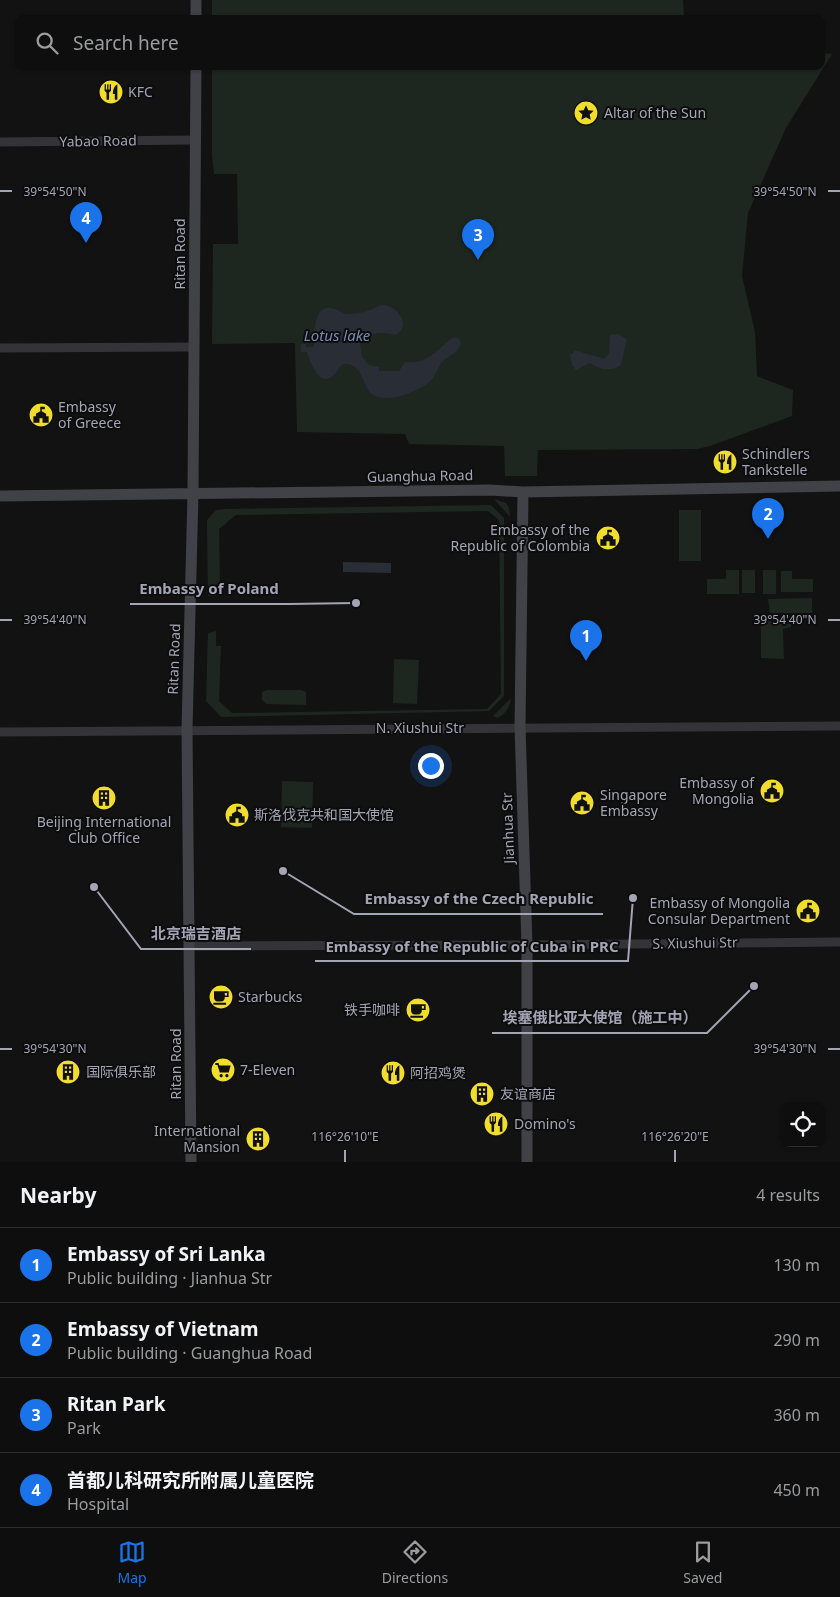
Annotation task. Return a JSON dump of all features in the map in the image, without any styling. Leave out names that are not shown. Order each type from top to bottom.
[{"type":"street","points":[[196,0],[196,15]]},
{"type":"street","name":"Ritan Road","points":[[192,1162],[187,729],[193,493],[196,70]]},
{"type":"street","name":"Yabao Road","points":[[0,142],[195,140]]},
{"type":"street","points":[[0,348],[194,347]]},
{"type":"street","name":"Guanghua Road","points":[[0,496],[490,490],[523,492],[840,486]]},
{"type":"street","name":"Jianhua Str","points":[[523,492],[520,727],[527,945],[526,1162]]},
{"type":"street","name":"N. Xiushui Str","points":[[0,732],[187,729],[840,726]]},
{"type":"street","name":"S. Xiushui Str","points":[[190,946],[840,942]]},
{"type":"shaded area","points":[[212,0],[683,0],[684,15],[212,15]]},
{"type":"shaded area","points":[[825,53],[832,54],[825,65]]},
{"type":"shaded area","points":[[212,70],[822,70],[786,128],[748,213],[742,276],[755,332],[757,376],[793,390],[792,416],[697,449],[538,450],[537,476],[505,476],[504,446],[409,444],[405,434],[297,432],[295,343],[212,344],[213,244],[238,244],[237,174],[214,174],[212,155]]},
{"type":"shaded area","points":[[494,499],[506,503],[509,508],[510,517]]},
{"type":"shaded area","points":[[491,505],[504,518],[504,696],[489,711],[221,717],[206,701],[208,633],[216,631],[216,646],[221,646],[219,701],[232,713],[487,709],[501,694],[499,520],[488,511],[236,515],[219,529],[220,583],[216,584],[216,596],[208,596],[207,520],[216,510],[226,509]]},
{"type":"shaded area","points":[[679,510],[701,510],[701,561],[679,561]]},
{"type":"shaded area","points":[[726,570],[739,570],[739,594],[707,594],[707,579],[726,579]]},
{"type":"shaded area","points":[[742,570],[755,570],[755,593],[742,593]]},
{"type":"shaded area","points":[[763,570],[776,570],[776,594],[763,594]]},
{"type":"shaded area","points":[[781,571],[792,571],[792,579],[813,579],[813,592],[781,592]]},
{"type":"shaded area","points":[[812,598],[812,613],[770,613],[768,599]]},
{"type":"shaded area","points":[[768,618],[791,618],[791,627],[783,629],[784,659],[761,658],[761,623]]},
{"type":"shaded area","points":[[394,659],[419,660],[417,704],[393,703]]},
{"type":"shaded area","points":[[267,690],[301,690],[306,692],[306,705],[267,704],[262,700],[262,692]]},
{"type":"shaded area","points":[[511,698],[509,707],[505,712],[497,718],[493,716]]},
{"type":"shaded area","points":[[282,781],[313,782],[312,828],[281,827]]},
{"type":"water","name":"Lotus lake","points":[[381,305],[397,311],[403,320],[403,326],[396,335],[377,333],[360,343],[362,357],[369,365],[379,367],[379,371],[399,371],[405,362],[421,361],[432,355],[454,337],[459,339],[460,346],[443,361],[428,383],[403,396],[381,398],[375,396],[368,390],[357,369],[349,364],[341,366],[328,379],[323,379],[319,376],[307,352],[301,352],[301,344],[305,344],[306,347],[314,347],[316,322],[321,311],[325,308],[331,308],[345,314],[354,314]]},
{"type":"water","points":[[618,334],[627,339],[621,365],[613,369],[606,369],[590,363],[576,370],[572,365],[570,355],[575,351],[604,359],[609,354],[610,335]]},
{"type":"water","points":[[343,562],[391,563],[391,573],[343,572]]},
{"type":"place","name":"KFC","points":[[111,92]]},
{"type":"place","name":"Altar of the Sun","points":[[586,113]]},
{"type":"place","name":"首都儿科研究所附属儿童医院","points":[[86,243]]},
{"type":"place","name":"Ritan Park","points":[[478,260]]},
{"type":"place","name":"Embassy of Greece","points":[[41,415]]},
{"type":"place","name":"Schindlers Tankstelle","points":[[725,462]]},
{"type":"place","name":"Embassy of the Republic of Colombia","points":[[608,538]]},
{"type":"place","name":"Embassy of Vietnam","points":[[768,539]]},
{"type":"place","name":"Embassy of Poland","points":[[356,603]]},
{"type":"place","name":"Embassy of Sri Lanka","points":[[586,661]]},
{"type":"place","name":"Embassy of Mongolia","points":[[772,791]]},
{"type":"place","name":"Beijing International Club Office","points":[[104,798]]},
{"type":"place","name":"Singapore Embassy","points":[[582,803]]},
{"type":"place","name":"斯洛伐克共和国大使馆","points":[[237,815]]},
{"type":"place","name":"Embassy of the Czech Republic","points":[[283,871]]},
{"type":"place","name":"北京瑞吉酒店","points":[[94,887]]},
{"type":"place","name":"Embassy of the Republic of Cuba in PRC","points":[[633,898]]},
{"type":"place","name":"Embassy of Mongolia Consular Department","points":[[808,911]]},
{"type":"place","name":"埃塞俄比亚大使馆（施工中）","points":[[754,986]]},
{"type":"place","name":"Starbucks","points":[[221,997]]},
{"type":"place","name":"铁手咖啡","points":[[418,1010]]},
{"type":"place","name":"7-Eleven","points":[[223,1070]]},
{"type":"place","name":"国际俱乐部","points":[[68,1072]]},
{"type":"place","name":"阿招鸡煲","points":[[393,1073]]},
{"type":"place","name":"友谊商店","points":[[482,1094]]},
{"type":"place","name":"Domino's","points":[[496,1124]]},
{"type":"place","name":"International Mansion","points":[[258,1139]]}]
